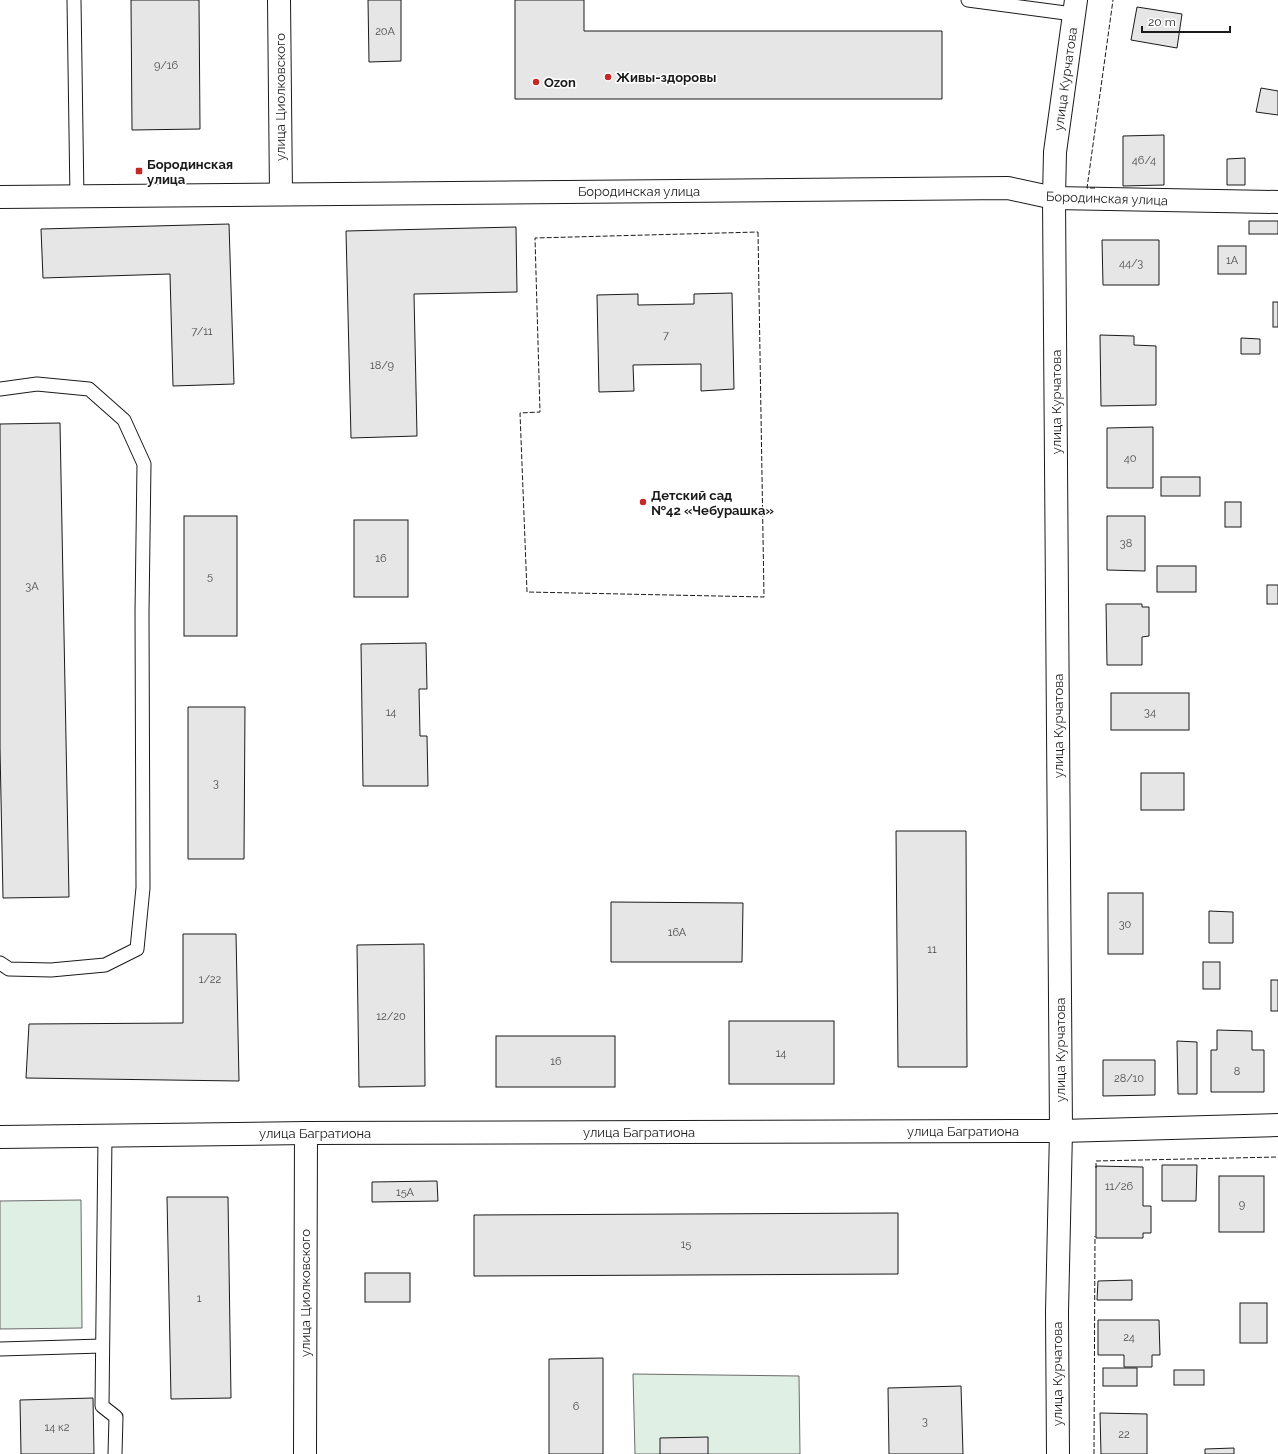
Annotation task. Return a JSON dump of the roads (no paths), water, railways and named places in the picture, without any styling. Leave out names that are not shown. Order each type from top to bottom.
[{"type":"street","name":"улица Циолковского","points":[[279,0],[280,194]]},
{"type":"street","name":"улица Курчатова","points":[[1058,1454],[1057,1312],[1061,1131],[1054,198],[1055,152],[1075,7]]},
{"type":"street","name":"Бородинская улица","points":[[0,197],[77,198],[280,194],[1008,188],[1054,198],[1278,202]]},
{"type":"street","name":"улица Багратиона","points":[[0,1137],[306,1133],[1061,1131],[1278,1125]]},
{"type":"street","name":"улица Циолковского","points":[[305,1454],[306,1133]]},
{"type":"lane","points":[[74,0],[77,198]]},
{"type":"lane","points":[[968,0],[1075,7]]},
{"type":"lane","points":[[0,389],[37,384],[89,389],[124,420],[144,464],[142,612],[143,888],[137,949],[105,965],[51,970],[9,969],[0,963]]},
{"type":"lane","points":[[105,1136],[102,1406],[116,1417],[115,1454]]},
{"type":"lane","points":[[0,1349],[102,1346]]},
{"type":"place","name":"Живы-здоровы","points":[[608,77]]},
{"type":"place","name":"Ozon","points":[[536,82]]},
{"type":"place","name":"Бородинская улица","points":[[139,171]]},
{"type":"place","name":"Детский сад №42 «Чебурашка»","points":[[643,502]]}]
